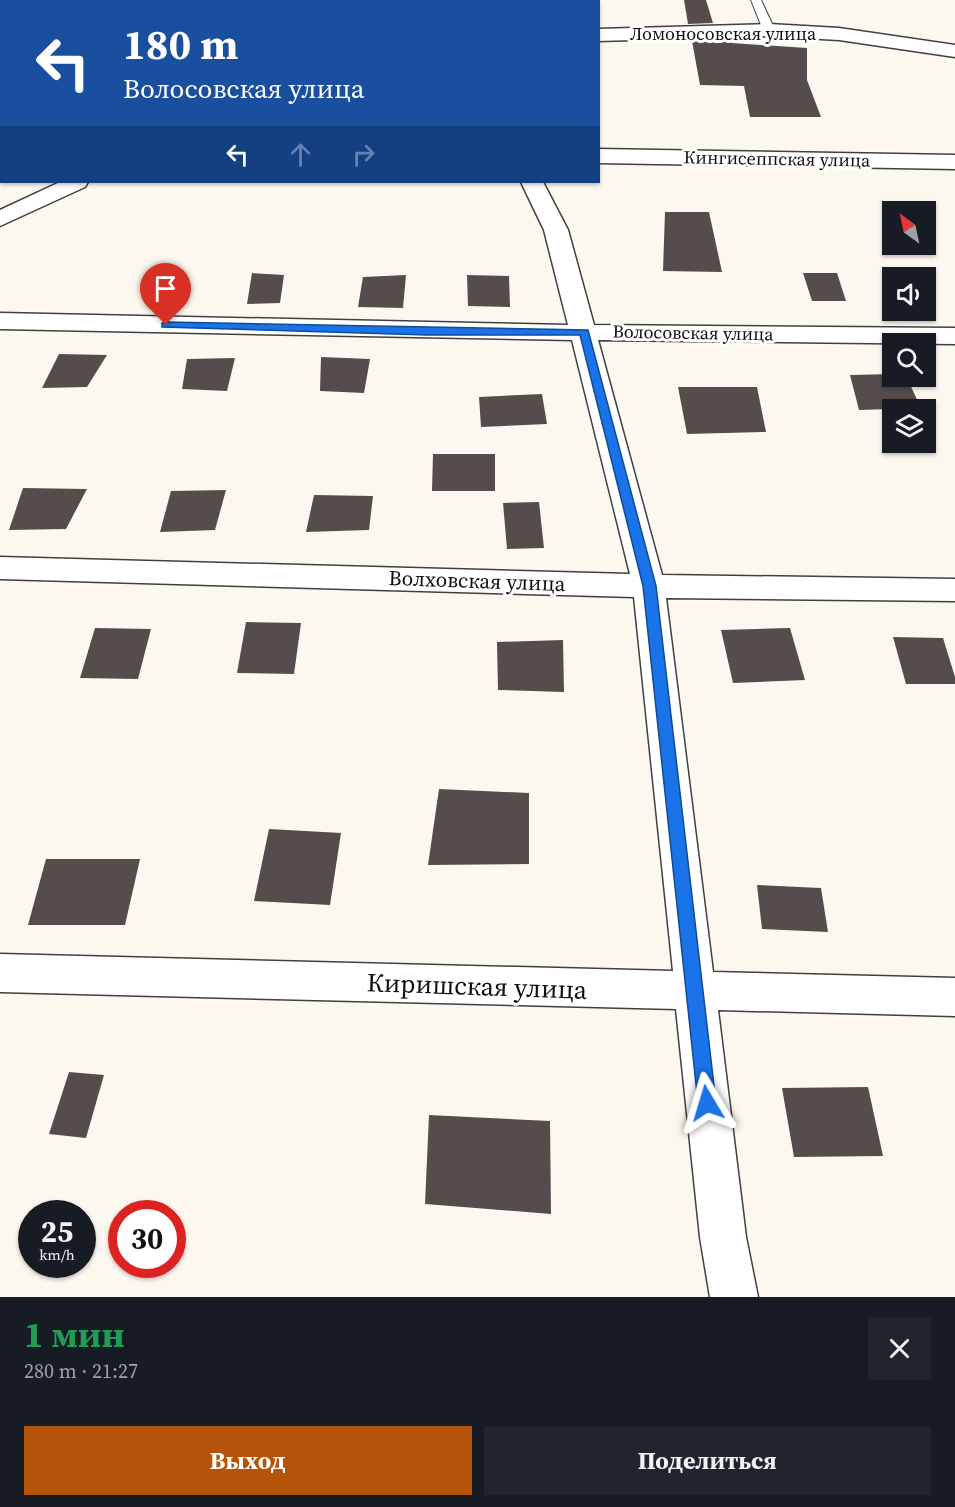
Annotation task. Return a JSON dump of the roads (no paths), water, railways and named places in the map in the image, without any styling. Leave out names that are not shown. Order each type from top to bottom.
[{"type":"street","name":"Ломоносовская улица","points":[[600,35],[769,30],[839,34],[955,51]]},
{"type":"street","name":"Кингисеппская улица","points":[[600,156],[955,162]]},
{"type":"street","points":[[0,219],[75,183]]},
{"type":"street","points":[[532,183],[556,230],[649,586],[723,1237],[734,1297]]},
{"type":"street","name":"Волосовская улица","points":[[0,321],[427,331],[955,336]]},
{"type":"street","name":"Волховская улица","points":[[0,568],[649,586],[955,590]]},
{"type":"street","name":"Киришская улица","points":[[0,973],[955,997]]},
{"type":"lane","points":[[756,0],[769,30]]}]
